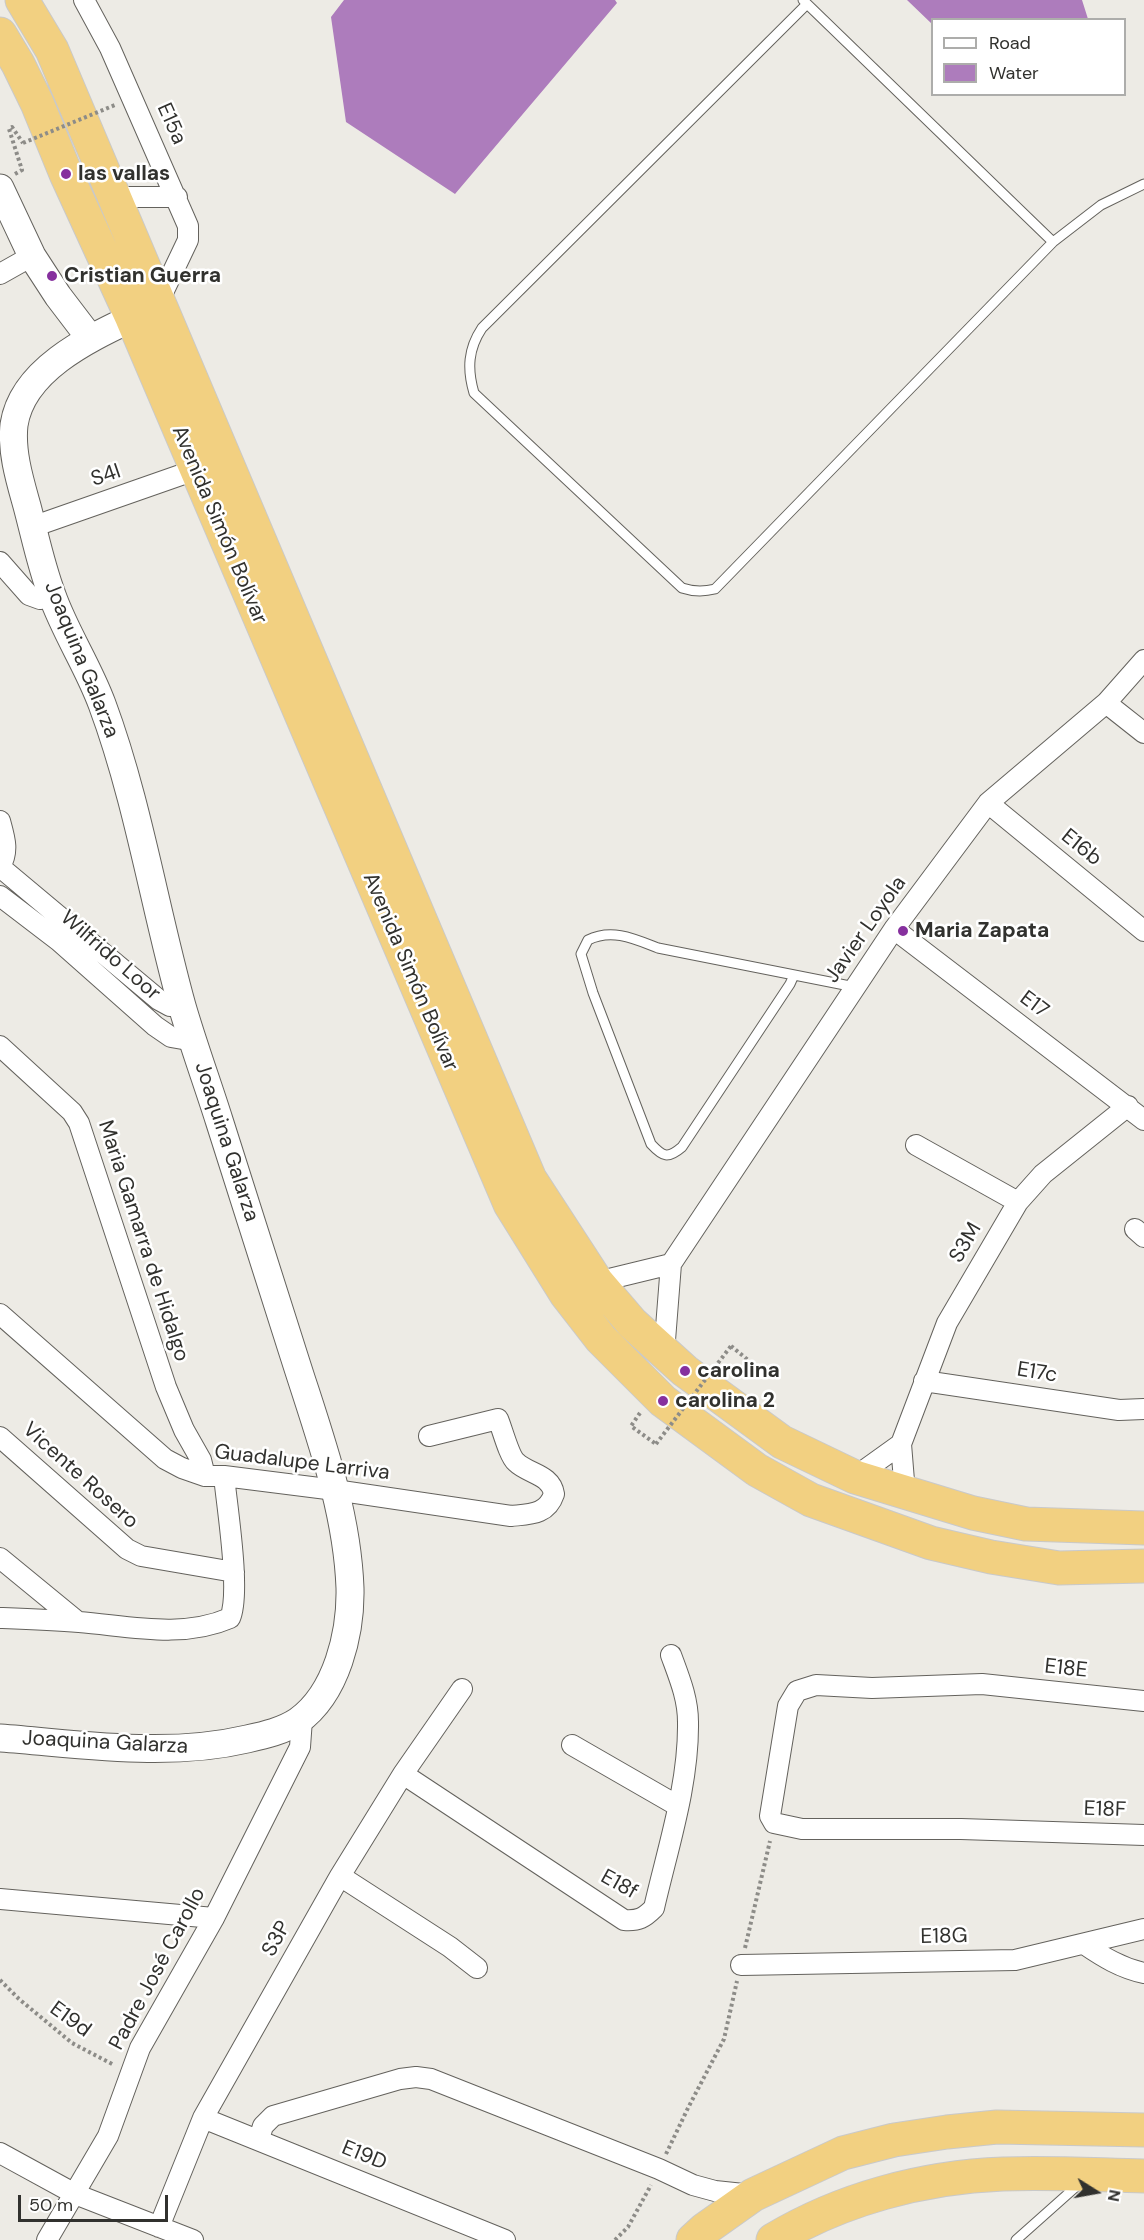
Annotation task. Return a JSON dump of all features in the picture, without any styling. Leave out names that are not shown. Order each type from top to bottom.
[{"type":"highway","name":"Avenida Simón Bolívar","points":[[22,0],[52,50],[114,197],[145,310],[195,470],[510,1204],[566,1294],[601,1339],[663,1401],[757,1470],[811,1500],[931,1543],[991,1557],[1059,1568],[1144,1566]]},
{"type":"highway","name":"Avenida Simón Bolívar","points":[[0,34],[37,103],[66,174],[145,310],[530,1179],[597,1282],[632,1323],[664,1353],[782,1442],[855,1477],[972,1513],[1026,1524],[1144,1528]]},
{"type":"highway","points":[[693,2240],[753,2195],[843,2153],[894,2140],[997,2127],[1144,2130]]},
{"type":"highway","points":[[773,2240],[842,2206],[923,2184],[1004,2174],[1144,2176]]},
{"type":"street","name":"E15a","points":[[84,0],[110,48],[188,226],[188,240],[145,310]]},
{"type":"street","points":[[0,188],[32,256],[58,296],[90,338]]},
{"type":"street","points":[[114,197],[177,197]]},
{"type":"street","points":[[0,274],[32,256]]},
{"type":"street","name":"Joaquina Galarza","points":[[0,1738],[157,1750],[214,1747],[278,1732],[302,1719],[323,1694],[336,1671],[347,1635],[350,1594],[347,1551],[335,1490],[183,1006],[117,748],[101,700],[52,596],[16,460],[14,435],[17,415],[27,393],[38,379],[65,355],[90,338],[145,310]]},
{"type":"street","name":"S4I","points":[[32,527],[195,470]]},
{"type":"street","points":[[0,562],[30,595],[40,599],[52,596]]},
{"type":"street","name":"Javier Loyola","points":[[664,1353],[671,1264],[894,928],[988,803],[1106,703],[1144,660]]},
{"type":"street","points":[[1106,703],[1144,733]]},
{"type":"street","name":"E16b","points":[[988,803],[1144,931]]},
{"type":"street","points":[[0,821],[6,844],[6,856],[0,867]]},
{"type":"street","name":"Wilfrido Loor","points":[[0,867],[159,1000],[170,1006],[183,1006]]},
{"type":"street","name":"Wilfrido Loor","points":[[0,896],[59,940],[155,1026],[171,1037],[194,1041]]},
{"type":"street","name":"E17","points":[[894,928],[1144,1120]]},
{"type":"street","name":"Maria Gamarra de Hidalgo","points":[[0,1046],[72,1112],[79,1124],[166,1387],[184,1430],[201,1460],[215,1476],[234,1572],[232,1613],[228,1619],[166,1631],[78,1622],[0,1618]]},
{"type":"street","name":"S3M","points":[[905,1493],[901,1444],[947,1323],[1017,1202],[1043,1173],[1128,1106]]},
{"type":"street","points":[[916,1145],[1017,1202]]},
{"type":"street","points":[[597,1282],[671,1264]]},
{"type":"street","name":"Guadalupe Larriva","points":[[0,1314],[165,1460],[215,1476],[335,1490],[511,1516],[546,1510],[554,1494],[550,1484],[541,1476],[515,1462],[498,1419],[429,1437]]},
{"type":"street","name":"E17c","points":[[924,1381],[1119,1410],[1144,1409]]},
{"type":"street","name":"Vicente Rosero","points":[[0,1437],[127,1549],[141,1556],[234,1572]]},
{"type":"street","points":[[855,1477],[901,1444]]},
{"type":"street","points":[[0,1558],[78,1622]]},
{"type":"street","name":"E18f","points":[[403,1774],[624,1920],[637,1921],[645,1918],[654,1908],[678,1806],[687,1753],[688,1720],[685,1695],[671,1655]]},
{"type":"street","name":"E18E","points":[[774,1823],[770,1816],[788,1706],[797,1691],[816,1685],[872,1688],[982,1684],[1144,1701]]},
{"type":"street","name":"S3P","points":[[159,2226],[203,2118],[340,1876],[403,1774],[462,1689]]},
{"type":"street","name":"Padre José Carollo","points":[[47,2240],[108,2136],[140,2048],[214,1917],[300,1747],[302,1719]]},
{"type":"street","points":[[572,1745],[678,1806]]},
{"type":"street","name":"E18F","points":[[774,1823],[802,1829],[961,1829],[1144,1835]]},
{"type":"street","points":[[340,1876],[450,1947],[477,1968]]},
{"type":"street","points":[[0,1899],[214,1917]]},
{"type":"street","name":"E18G","points":[[741,1965],[1014,1960],[1144,1929]]},
{"type":"street","points":[[1084,1944],[1106,1959],[1144,1973]]},
{"type":"street","points":[[259,2139],[263,2126],[273,2116],[400,2079],[416,2077],[431,2079],[659,2169],[693,2185],[715,2191],[753,2195]]},
{"type":"street","name":"E19D","points":[[203,2118],[505,2240]]},
{"type":"street","points":[[0,2153],[75,2194],[193,2240]]},
{"type":"lane","points":[[1053,242],[805,2],[482,327],[472,342],[469,376],[474,393],[682,588],[701,592],[715,589],[1053,242],[1101,205],[1144,184]]},
{"type":"lane","points":[[794,975],[682,1147],[674,1154],[666,1156],[660,1154],[651,1144],[592,993],[582,954],[588,940],[606,933],[634,938],[658,948],[855,987]]},
{"type":"lane","points":[[1016,2240],[1088,2175]]},
{"type":"path","points":[[22,170],[9,129],[12,127],[23,143],[116,105]]},
{"type":"path","points":[[631,1426],[656,1444],[731,1346],[748,1360]]},
{"type":"path","points":[[615,2240],[628,2227],[724,2040],[774,1823]]},
{"type":"path","name":"E19d","points":[[0,1980],[19,2000],[72,2043],[130,2073]]},
{"type":"water","points":[[344,0],[615,0],[617,3],[455,194],[346,122],[331,17]]},
{"type":"water","points":[[907,0],[1082,0],[1088,18],[931,18],[931,23]]},
{"type":"place","name":"las vallas","points":[[66,174]]},
{"type":"place","name":"Cristian Guerra","points":[[52,276]]},
{"type":"place","name":"Maria Zapata","points":[[903,931]]},
{"type":"place","name":"carolina","points":[[685,1371]]},
{"type":"place","name":"carolina 2","points":[[663,1401]]}]
